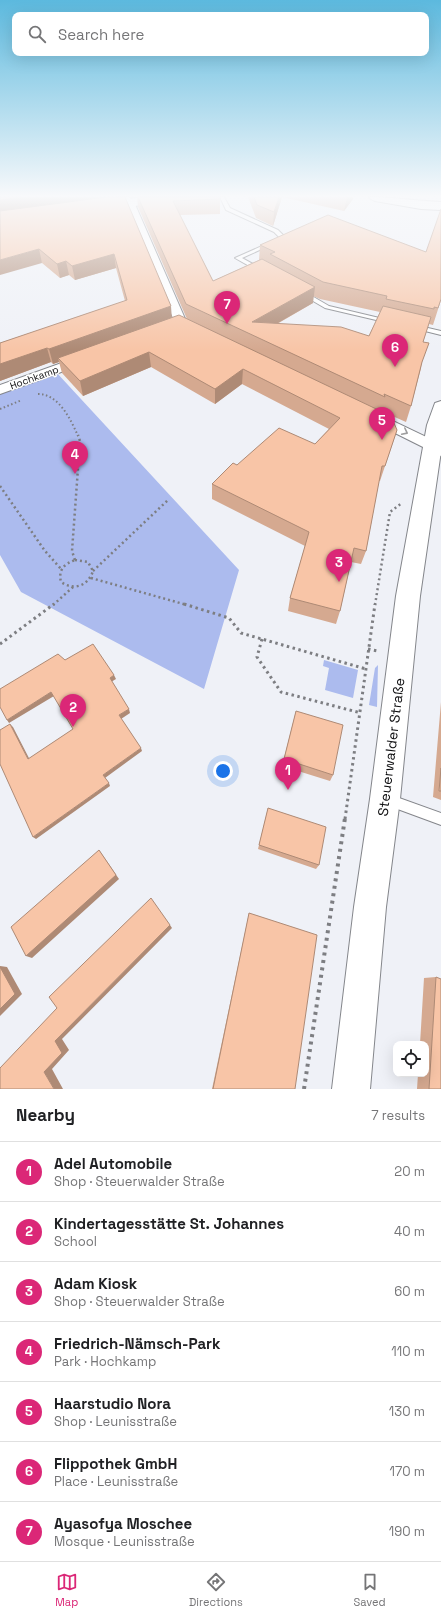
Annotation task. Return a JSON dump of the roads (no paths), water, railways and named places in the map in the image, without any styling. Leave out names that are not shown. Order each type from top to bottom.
[{"type":"street","points":[[148,248],[181,323],[210,337]]},
{"type":"street","points":[[167,328],[181,323]]},
{"type":"street","name":"Hochkamp","points":[[0,390],[95,354]]},
{"type":"street","name":"Steuerwalder Straße","points":[[351,1089],[370,907],[385,799],[408,596],[425,486],[437,449],[441,407]]},
{"type":"street","points":[[358,409],[437,449]]},
{"type":"lane","points":[[261,248],[238,258],[265,273]]},
{"type":"lane","points":[[300,292],[327,307],[396,322]]},
{"type":"lane","points":[[411,326],[441,333]]},
{"type":"lane","points":[[385,799],[441,819]]},
{"type":"place","name":"Ayasofya Moschee","points":[[227,324]]},
{"type":"place","name":"Flippothek GmbH","points":[[395,367]]},
{"type":"place","name":"Haarstudio Nora","points":[[382,440]]},
{"type":"place","name":"Friedrich-Nämsch-Park","points":[[75,474]]},
{"type":"place","name":"Adam Kiosk","points":[[339,582]]},
{"type":"place","name":"Kindertagesstätte St. Johannes","points":[[73,727]]},
{"type":"place","name":"Adel Automobile","points":[[288,790]]}]
